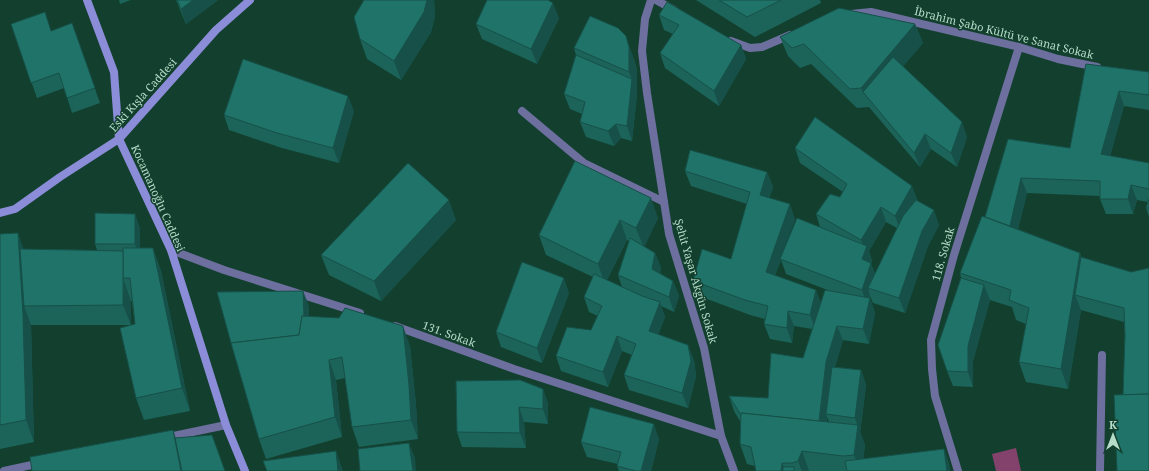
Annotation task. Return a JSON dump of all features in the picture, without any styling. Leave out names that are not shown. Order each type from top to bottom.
[{"type":"street","name":"Kocamanoğlu Caddesi","points":[[87,0],[114,72],[119,139],[171,250],[226,425],[245,471]]},
{"type":"street","name":"Eski Kışla Caddesi","points":[[0,213],[15,209],[60,177],[119,139],[216,30],[250,0]]},
{"type":"street","name":"Şehit Yaşar Akgün Sokak","points":[[651,0],[645,19],[642,51],[669,234],[704,348],[721,436],[734,471]]},
{"type":"street","points":[[656,0],[682,14]]},
{"type":"street","name":"İbrahim Şabo Kültü ve Sanat Sokak","points":[[840,15],[871,12],[1019,47],[1058,60],[1104,68]]},
{"type":"street","points":[[726,38],[750,48],[762,47],[797,31]]},
{"type":"street","name":"118. Sokak","points":[[958,471],[935,396],[931,340],[954,254],[1019,47]]},
{"type":"street","points":[[522,111],[584,163],[664,202]]},
{"type":"street","points":[[171,250],[224,270],[366,316]]},
{"type":"street","name":"131. Sokak","points":[[389,324],[514,369],[721,436]]},
{"type":"street","points":[[1100,471],[1102,355]]},
{"type":"street","points":[[157,439],[226,425]]},
{"type":"street","points":[[4,471],[21,469],[51,461]]},
{"type":"shaded area","points":[[1016,448],[1021,471],[996,471],[992,454]]},
{"type":"building","points":[[177,0],[193,0],[181,9]]},
{"type":"building","points":[[364,0],[427,0],[424,12],[394,61],[360,39],[354,17]]},
{"type":"building","points":[[487,0],[548,0],[553,3],[531,49],[476,24]]},
{"type":"building","points":[[719,0],[781,0],[747,17]]},
{"type":"building","points":[[667,2],[741,45],[714,91],[660,53],[679,25],[659,15]]},
{"type":"building","points":[[839,8],[915,24],[861,88],[850,89],[804,44],[792,48],[780,37]]},
{"type":"building","points":[[45,12],[51,31],[72,23],[95,88],[67,98],[59,73],[31,83],[11,24]]},
{"type":"building","points":[[590,16],[618,28],[626,36],[629,47],[629,72],[574,48]]},
{"type":"building","points":[[576,55],[632,79],[627,126],[616,124],[608,131],[580,122],[585,102],[564,94]]},
{"type":"building","points":[[893,57],[962,122],[951,153],[925,134],[914,153],[863,92]]},
{"type":"building","points":[[243,59],[348,96],[333,148],[277,133],[224,115]]},
{"type":"building","points":[[1086,64],[1149,72],[1149,95],[1119,91],[1101,154],[1149,163],[1149,189],[1131,185],[1128,199],[1100,199],[1100,181],[1021,178],[1010,226],[985,217],[1008,139],[1070,148]]},
{"type":"building","points":[[815,117],[912,186],[895,216],[881,207],[861,240],[816,214],[830,194],[840,197],[847,184],[795,148]]},
{"type":"building","points":[[690,150],[767,172],[760,195],[790,204],[766,272],[816,290],[810,315],[788,311],[787,328],[764,324],[768,306],[745,300],[693,281],[702,249],[731,259],[750,192],[685,171]]},
{"type":"building","points":[[575,161],[651,198],[636,228],[620,220],[598,264],[539,235]]},
{"type":"building","points":[[408,163],[449,200],[374,281],[321,255]]},
{"type":"building","points":[[1149,199],[1149,208],[1146,208]]},
{"type":"building","points":[[916,200],[934,210],[922,231],[899,298],[868,288],[903,216]]},
{"type":"building","points":[[95,213],[135,214],[135,244],[95,244]]},
{"type":"building","points":[[982,216],[1080,253],[1061,369],[1019,362],[1029,308],[1009,300],[1011,290],[960,273]]},
{"type":"building","points":[[797,218],[867,246],[862,259],[871,263],[862,290],[780,259]]},
{"type":"building","points":[[18,233],[23,314],[26,420],[0,425],[0,234]]},
{"type":"building","points":[[630,238],[655,253],[652,269],[673,281],[669,297],[618,275]]},
{"type":"building","points":[[123,248],[153,248],[182,388],[136,398],[120,328],[135,324],[130,278],[123,278]]},
{"type":"building","points":[[20,249],[123,251],[123,305],[24,306]]},
{"type":"building","points":[[1081,257],[1131,272],[1149,268],[1149,394],[1123,395],[1125,335],[1124,308],[1075,295]]},
{"type":"building","points":[[522,262],[564,278],[537,348],[496,332]]},
{"type":"building","points":[[594,274],[642,296],[660,302],[649,331],[688,345],[691,361],[682,393],[624,375],[636,344],[617,336],[603,372],[556,356],[567,327],[591,330],[602,306],[584,297]]},
{"type":"building","points":[[961,278],[984,285],[968,346],[968,372],[947,371],[938,345]]},
{"type":"building","points":[[825,290],[870,298],[863,329],[837,326],[826,362],[819,421],[741,413],[741,415],[729,396],[768,398],[771,353],[803,358]]},
{"type":"building","points":[[303,291],[304,316],[302,316],[299,335],[231,343],[217,292]]},
{"type":"building","points":[[345,308],[403,326],[411,420],[352,427],[342,357],[329,360],[335,417],[259,439],[231,343],[299,335],[302,316],[339,318]]},
{"type":"building","points":[[832,367],[861,370],[855,418],[826,414]]},
{"type":"building","points":[[520,380],[543,389],[543,409],[519,407],[520,433],[457,432],[456,381]]},
{"type":"building","points":[[1149,394],[1149,471],[1117,471],[1114,395]]},
{"type":"building","points":[[590,407],[654,424],[641,471],[617,466],[621,452],[581,442]]},
{"type":"building","points":[[741,413],[858,425],[854,455],[843,456],[802,451],[798,461],[792,463],[782,463],[781,471],[756,471],[751,447],[740,444]]},
{"type":"building","points":[[173,430],[181,471],[32,471],[30,457]]},
{"type":"building","points":[[212,435],[225,471],[182,471],[175,438]]},
{"type":"building","points":[[409,443],[413,471],[360,471],[358,449]]},
{"type":"building","points":[[944,449],[947,471],[847,471],[845,461]]},
{"type":"building","points":[[336,451],[338,471],[267,471],[263,461]]},
{"type":"building","points":[[783,467],[794,467],[794,471],[783,471]]}]
